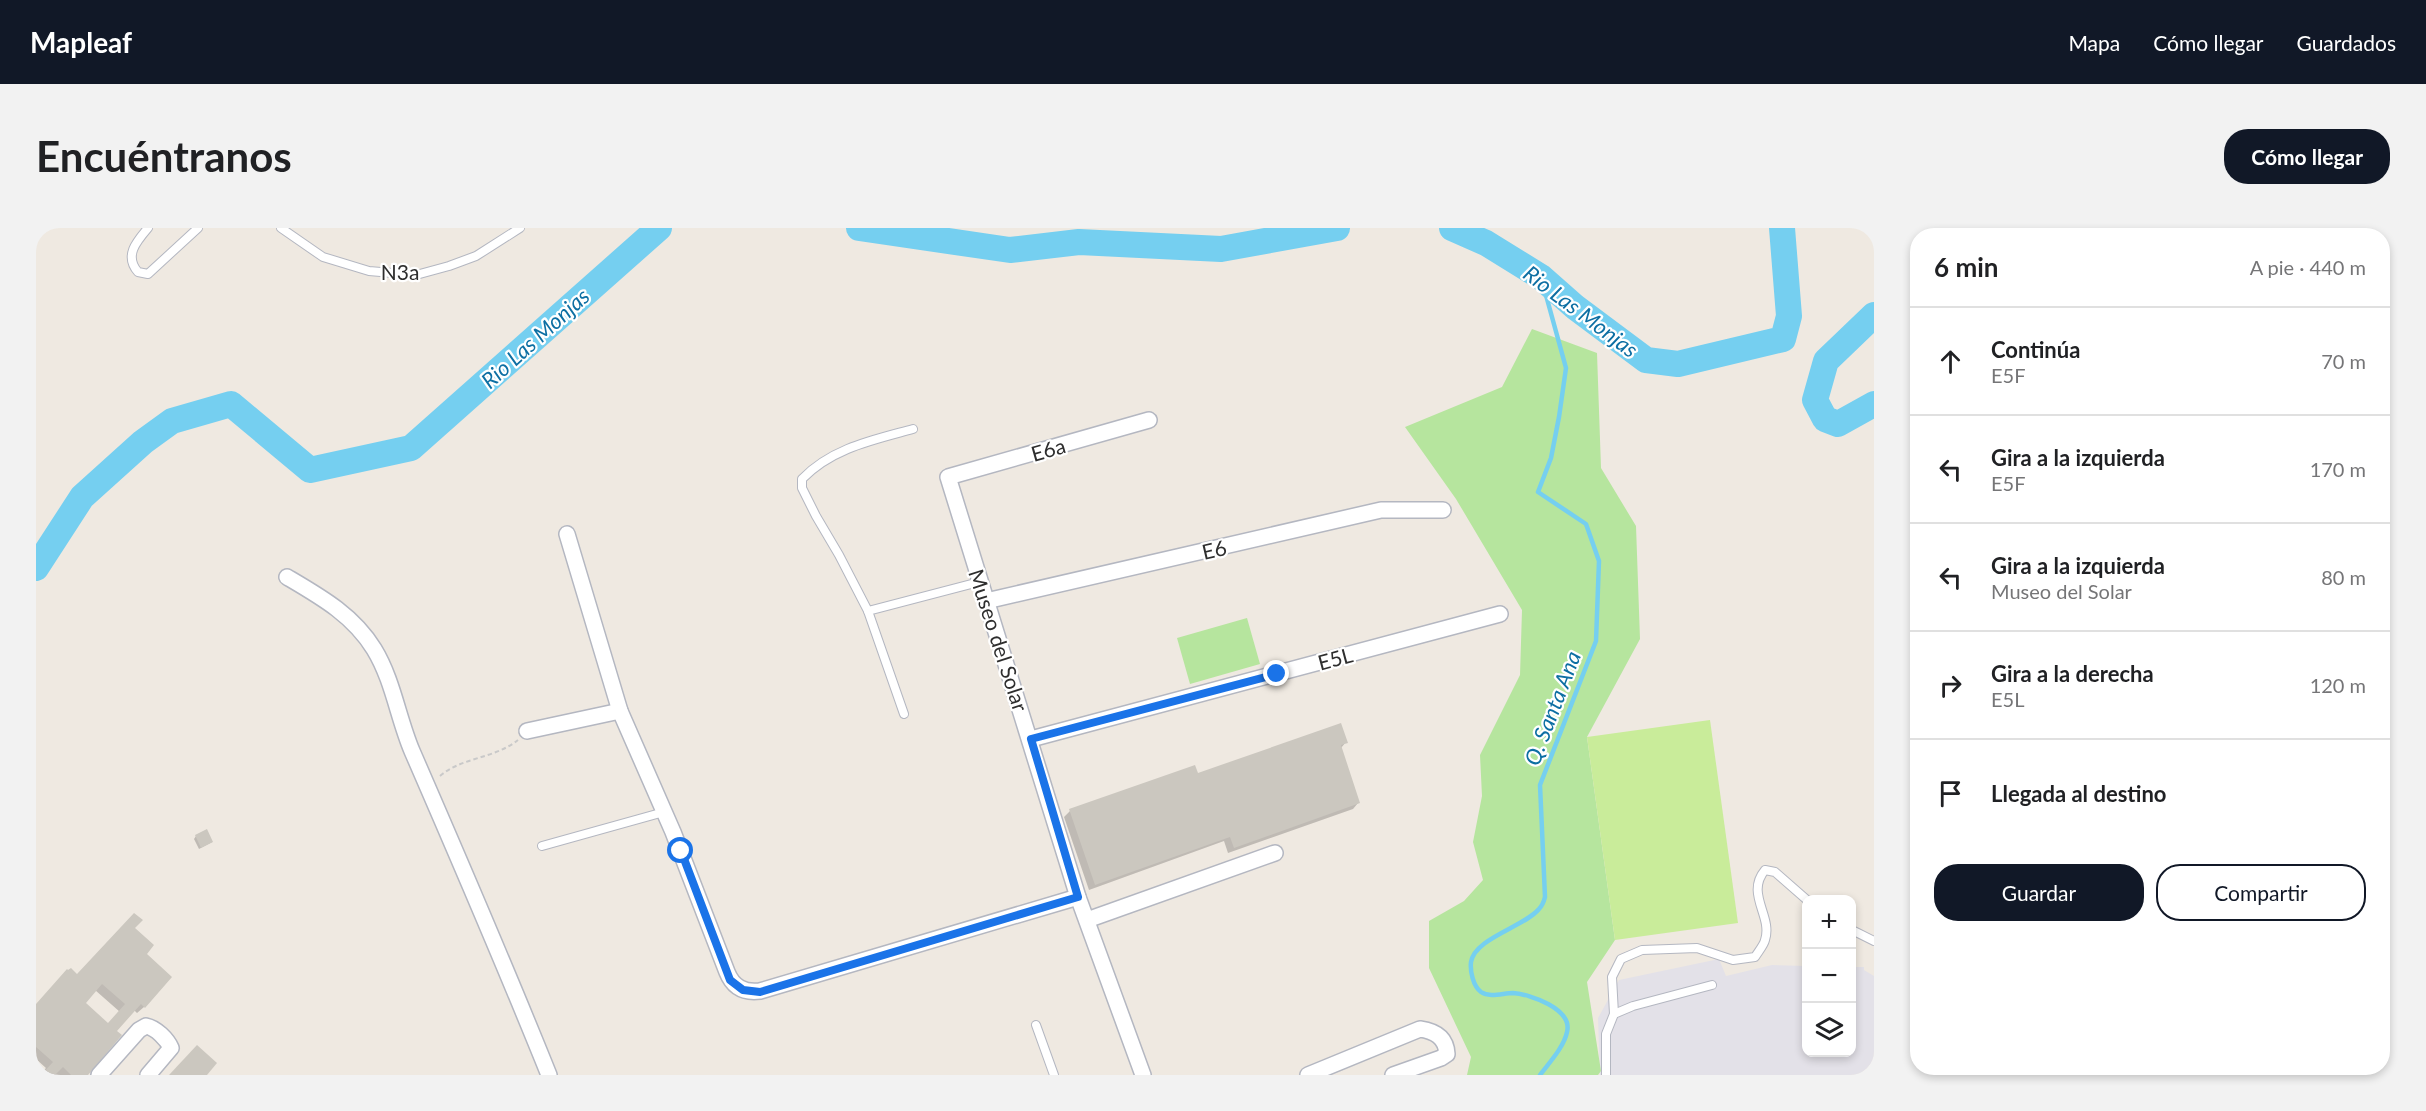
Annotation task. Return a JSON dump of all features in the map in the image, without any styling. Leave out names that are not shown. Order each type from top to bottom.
[{"type":"street","name":"E6a","points":[[948,477],[1149,420]]},
{"type":"street","name":"Museo del Solar","points":[[948,477],[979,582],[1031,739],[1078,897],[1143,1075]]},
{"type":"street","name":"E6","points":[[986,601],[1381,510],[1443,510]]},
{"type":"street","points":[[567,534],[620,711],[673,832],[730,980],[743,990],[752,992],[788,984],[1078,897]]},
{"type":"street","points":[[288,578],[335,606],[350,618],[374,649],[384,669],[405,734],[549,1075]]},
{"type":"street","name":"E5L","points":[[1031,739],[1500,614]]},
{"type":"street","points":[[527,731],[620,711]]},
{"type":"street","points":[[1087,920],[1275,853]]},
{"type":"street","points":[[99,1075],[139,1030],[146,1026],[154,1029],[171,1048],[148,1075]]},
{"type":"street","points":[[1315,1074],[1420,1029],[1433,1031],[1440,1037],[1446,1046],[1447,1054],[1394,1075]]},
{"type":"lane","points":[[148,228],[131,252],[131,265],[138,272],[148,274],[198,228]]},
{"type":"lane","name":"N3a","points":[[281,228],[323,257],[369,271],[416,274],[449,267],[476,256],[520,228]]},
{"type":"lane","points":[[904,714],[868,611],[802,488],[802,479],[828,458],[852,446],[913,429]]},
{"type":"lane","points":[[868,611],[979,582]]},
{"type":"lane","points":[[543,846],[664,812]]},
{"type":"lane","points":[[1606,1075],[1606,1034],[1614,1014],[1612,977],[1622,959],[1642,950],[1697,948],[1733,960],[1755,957],[1766,939],[1765,922],[1758,894],[1758,879],[1765,870],[1775,872],[1802,896]]},
{"type":"lane","points":[[1856,932],[1874,941]]},
{"type":"lane","points":[[1614,1014],[1633,1006],[1712,986]]},
{"type":"lane","points":[[1036,1025],[1054,1075]]},
{"type":"path","points":[[431,795],[436,779],[446,771],[459,763],[485,757],[503,749],[527,731]]},
{"type":"shaded area","points":[[1719,959],[1726,976],[1772,965],[1802,966],[1802,1057],[1856,1057],[1856,967],[1864,967],[1864,970],[1874,976],[1874,1075],[1600,1075],[1598,1018],[1619,980]]},
{"type":"green space","points":[[1532,329],[1597,353],[1601,468],[1636,526],[1640,639],[1587,737],[1615,940],[1587,982],[1601,1071],[1598,1075],[1467,1075],[1471,1057],[1429,968],[1429,921],[1464,901],[1483,880],[1473,842],[1482,796],[1480,755],[1520,675],[1522,610],[1456,499],[1405,427],[1502,387]]},
{"type":"green space","points":[[1247,618],[1260,664],[1190,684],[1177,638]]},
{"type":"green space","points":[[1710,720],[1738,923],[1615,940],[1587,737]]},
{"type":"building","points":[[1341,723],[1348,743],[1341,745],[1360,803],[1234,848],[1230,837],[1095,885],[1069,809],[1195,765],[1198,773]]},
{"type":"building","points":[[207,829],[213,842],[201,848],[195,835]]},
{"type":"building","points":[[134,913],[143,920],[135,928],[154,945],[147,954],[172,977],[145,1008],[141,1004],[117,1031],[122,1035],[88,1075],[71,1075],[63,1067],[55,1075],[41,1075],[53,1062],[36,1047],[36,1004],[67,969],[71,968],[77,974]],"holes":[[[102,984],[125,1004],[108,1023],[86,1003]]]},
{"type":"building","points":[[197,1045],[217,1063],[207,1075],[169,1075]]},
{"type":"waterway","points":[[36,568],[82,497],[143,442],[172,421],[231,404],[310,470],[411,448],[659,228]]},
{"type":"waterway","name":"Rio Las Monjas","points":[[859,228],[1010,250],[1079,242],[1221,249],[1337,228]]},
{"type":"waterway","name":"Rio Las Monjas","points":[[1452,228],[1486,243],[1541,277],[1575,307],[1646,360],[1678,364],[1783,339],[1789,316],[1782,228]]},
{"type":"waterway","name":"Q. Santa Ana","points":[[1540,1075],[1556,1055],[1565,1038],[1567,1024],[1563,1016],[1549,1004],[1529,996],[1513,993],[1488,995],[1481,992],[1474,982],[1471,962],[1481,946],[1523,922],[1540,908],[1545,897],[1540,785],[1596,641],[1599,561],[1586,524],[1538,492],[1551,458],[1566,368],[1541,277]]},
{"type":"waterway","name":"Rio Las Monjas","points":[[1874,315],[1826,361],[1815,400],[1825,419],[1838,424],[1874,404]]},
{"type":"route","points":[[681,851],[730,980],[743,990],[752,992],[788,984],[1078,897],[1031,739],[1277,674]]}]
